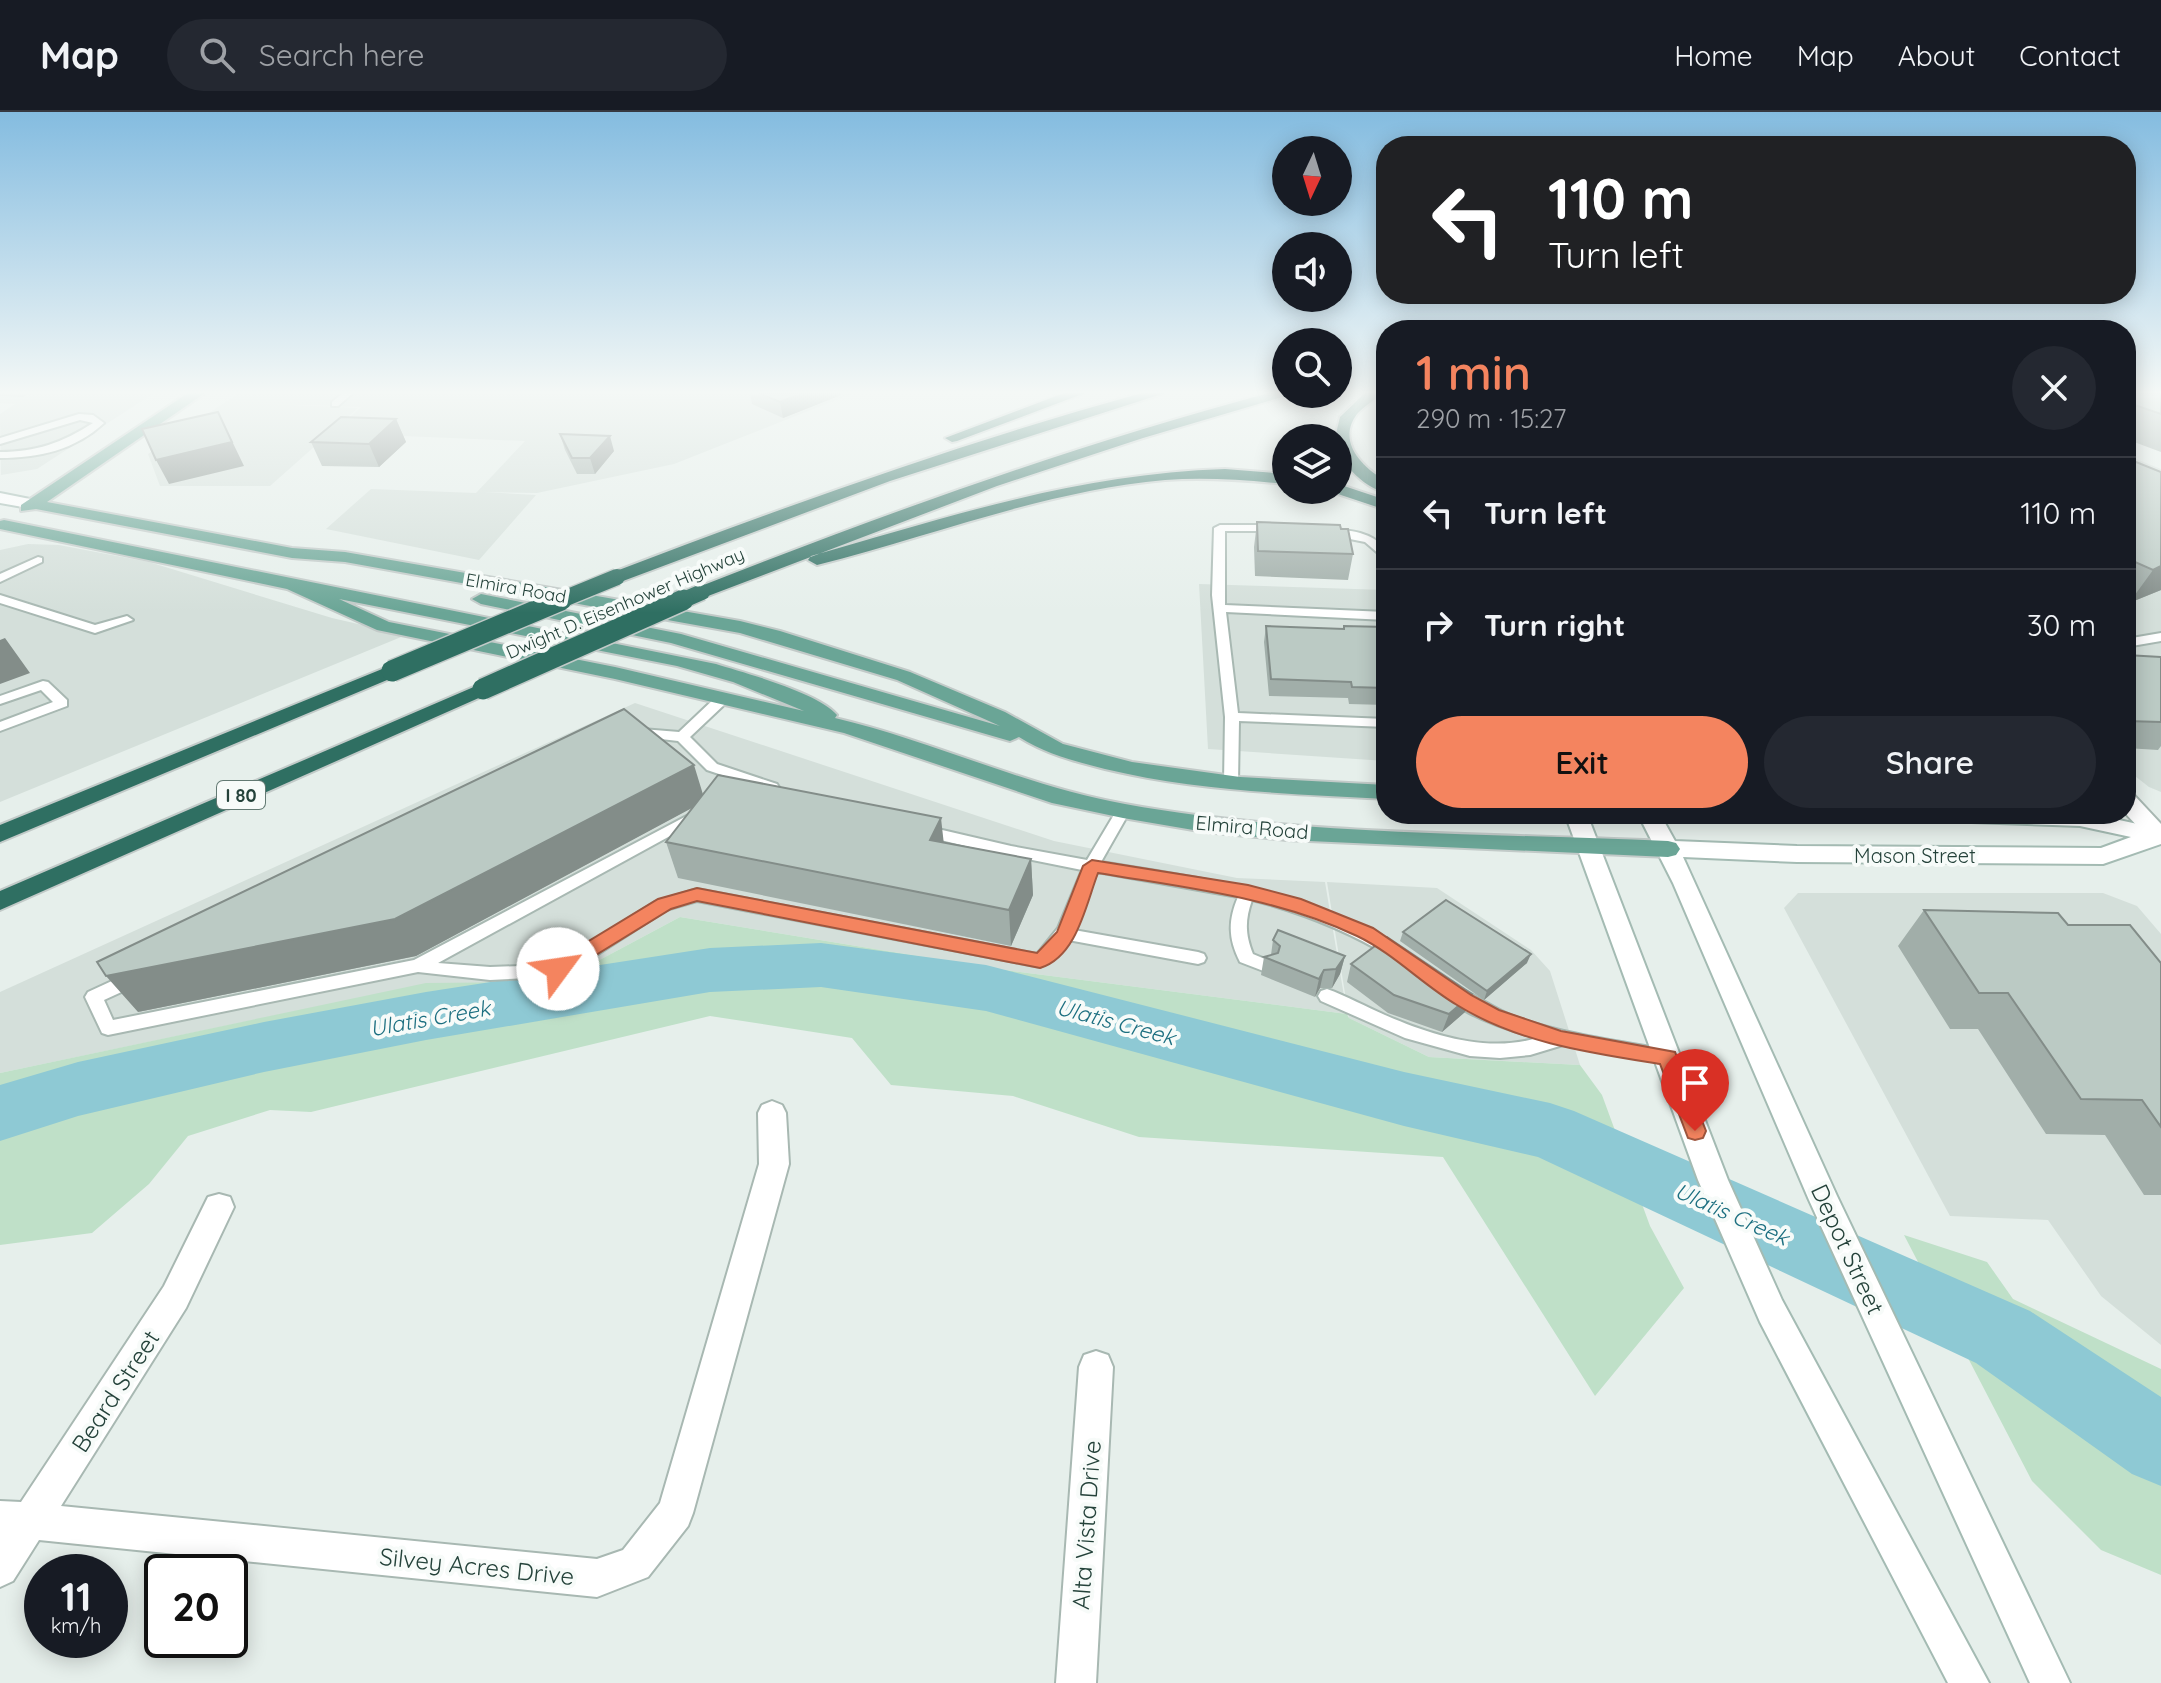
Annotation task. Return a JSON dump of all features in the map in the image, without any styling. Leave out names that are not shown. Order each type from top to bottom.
[{"type":"highway","points":[[821,500],[877,466]]},
{"type":"highway","name":"Dwight D. Eisenhower Highway","points":[[0,834],[617,577],[920,466]]},
{"type":"highway","name":"Dwight D. Eisenhower Highway","points":[[0,901],[702,592],[904,512],[1033,466]]},
{"type":"highway","points":[[1357,466],[1376,481]]},
{"type":"highway","points":[[702,592],[1000,506],[1101,482],[1181,473],[1272,478]]},
{"type":"highway","points":[[1352,494],[1376,502]]},
{"type":"main road","points":[[1,525],[90,466]]},
{"type":"main road","name":"Elmira Road","points":[[0,498],[292,553],[345,557],[740,627],[799,641],[903,675],[999,716],[1051,747]]},
{"type":"main road","name":"Elmira Road","points":[[1,525],[103,542],[293,585],[649,654],[739,678],[804,702],[850,728]]},
{"type":"main road","name":"Elmira Road","points":[[292,553],[348,572],[674,638],[1116,765],[1181,778],[1376,791]]},
{"type":"main road","name":"Elmira Road","points":[[293,585],[384,626],[615,673],[850,728],[1060,798],[1123,811],[1205,825],[1273,831],[1668,849]]},
{"type":"main road","points":[[2136,811],[2160,836]]},
{"type":"main road","points":[[1579,824],[1713,1180],[1771,1311],[1969,1683]]},
{"type":"main road","name":"Depot Street","points":[[1654,824],[1713,945],[1824,1200],[2050,1683]]},
{"type":"main road","name":"Mason Street","points":[[2104,824],[2160,836]]},
{"type":"main road","name":"Mason Street","points":[[1668,849],[1797,854],[2103,856],[2160,836]]},
{"type":"main road","name":"Silvey Acres Drive","points":[[15,1520],[586,1578],[597,1578],[635,1564],[675,1513],[774,1164],[772,1113]]},
{"type":"main road","name":"Beard Street","points":[[0,1568],[15,1520],[175,1297],[219,1207]]},
{"type":"main road","name":"Alta Vista Drive","points":[[1076,1683],[1096,1367]]},
{"type":"lane","points":[[1231,783],[1232,717],[1219,608],[1220,528],[1294,530]]},
{"type":"lane","points":[[1321,532],[1361,535],[1376,542]]},
{"type":"lane","points":[[0,578],[38,560]]},
{"type":"lane","points":[[0,599],[95,629],[127,620]]},
{"type":"lane","points":[[1219,608],[1376,616]]},
{"type":"lane","points":[[2136,641],[2161,637]]},
{"type":"lane","points":[[0,700],[43,685],[62,703],[0,727]]},
{"type":"lane","points":[[682,737],[721,700]]},
{"type":"lane","points":[[1232,717],[1376,723]]},
{"type":"lane","points":[[614,746],[642,733],[682,737],[712,767],[751,787],[788,792]]},
{"type":"lane","points":[[150,970],[94,997],[108,1028],[418,966],[717,805]]},
{"type":"lane","points":[[418,966],[446,971],[511,973],[558,969],[664,904],[697,895],[1040,961],[1054,950],[1065,934],[1092,866],[1123,811]]},
{"type":"lane","points":[[911,827],[973,844],[1248,892],[1295,904],[1366,932],[1415,966]]},
{"type":"lane","points":[[1248,892],[1238,914],[1236,934],[1246,958],[1266,966]]},
{"type":"lane","points":[[1065,934],[1198,958]]},
{"type":"lane","points":[[1439,983],[1492,1015],[1560,1039],[1668,1057]]},
{"type":"lane","points":[[1327,996],[1413,1036],[1467,1049],[1534,1050],[1560,1039]]},
{"type":"shaded area","points":[[1,466],[41,466],[37,469],[1,475]]},
{"type":"shaded area","points":[[153,466],[292,466],[270,486],[160,486]]},
{"type":"shaded area","points":[[501,466],[663,466],[537,493],[484,492],[536,495],[479,560],[326,529],[371,489],[476,493]]},
{"type":"shaded area","points":[[2136,466],[2161,469],[2161,792],[2136,777]]},
{"type":"shaded area","points":[[28,544],[59,545],[149,562],[332,618],[406,635],[0,802],[0,550]]},
{"type":"shaded area","points":[[1199,584],[1376,590],[1376,760],[1208,749]]},
{"type":"shaded area","points":[[635,703],[1054,841],[1237,878],[1325,882],[1347,1014],[997,969],[680,917],[592,964],[542,982],[426,984],[0,1073],[0,992]]},
{"type":"shaded area","points":[[1327,882],[1437,888],[1531,950],[1550,971],[1580,1065],[1429,1057],[1349,1018]]},
{"type":"shaded area","points":[[1798,893],[2103,893],[2137,906],[2161,934],[2161,1345],[2101,1296],[2048,1220],[1950,1216],[1784,908]]},
{"type":"green space","points":[[680,917],[997,969],[1347,1014],[1349,1018],[1429,1057],[1580,1065],[1602,1095],[1650,1226],[1684,1288],[1595,1396],[1443,1157],[1139,1137],[1013,1096],[891,1085],[852,1038],[710,1016],[311,1112],[270,1110],[188,1136],[149,1184],[92,1233],[0,1245],[0,1073],[426,983],[542,982],[592,964]]},
{"type":"green space","points":[[1904,1235],[1987,1262],[2013,1299],[2161,1369],[2161,1575],[2101,1550],[2032,1481]]},
{"type":"building","points":[[2136,466],[2161,472],[2161,566],[2153,570],[2136,562]]},
{"type":"building","points":[[1257,522],[1340,525],[1341,529],[1348,529],[1353,554],[1258,551]]},
{"type":"building","points":[[1266,626],[1344,629],[1344,626],[1376,627],[1376,688],[1352,687],[1351,682],[1271,679]]},
{"type":"building","points":[[2136,656],[2161,657],[2161,722],[2136,721]]},
{"type":"building","points":[[624,709],[694,765],[395,919],[106,976],[97,962]]},
{"type":"building","points":[[718,775],[941,818],[930,840],[1031,859],[1009,910],[666,842]]},
{"type":"building","points":[[1446,900],[1531,954],[1487,991],[1403,932]]},
{"type":"building","points":[[1924,910],[2058,913],[2068,925],[2130,925],[2161,963],[2161,1127],[2142,1100],[2081,1099],[2008,993],[1979,993]]},
{"type":"building","points":[[1278,930],[1345,956],[1336,969],[1324,970],[1319,979],[1264,957],[1278,953],[1280,946],[1273,940]]},
{"type":"building","points":[[1387,937],[1472,994],[1449,1014],[1394,995],[1351,964]]},
{"type":"waterway","name":"Ulatis Creek","points":[[0,1113],[78,1089],[264,1047],[426,1016],[710,970],[821,965],[986,988],[1404,1099],[1550,1131],[2003,1337],[2161,1445]]},
{"type":"route","points":[[558,969],[664,904],[697,895],[1040,961],[1054,950],[1065,934],[1092,866],[1248,892],[1295,904],[1366,932],[1464,1000],[1492,1015],[1560,1039],[1668,1057],[1695,1131]]}]
